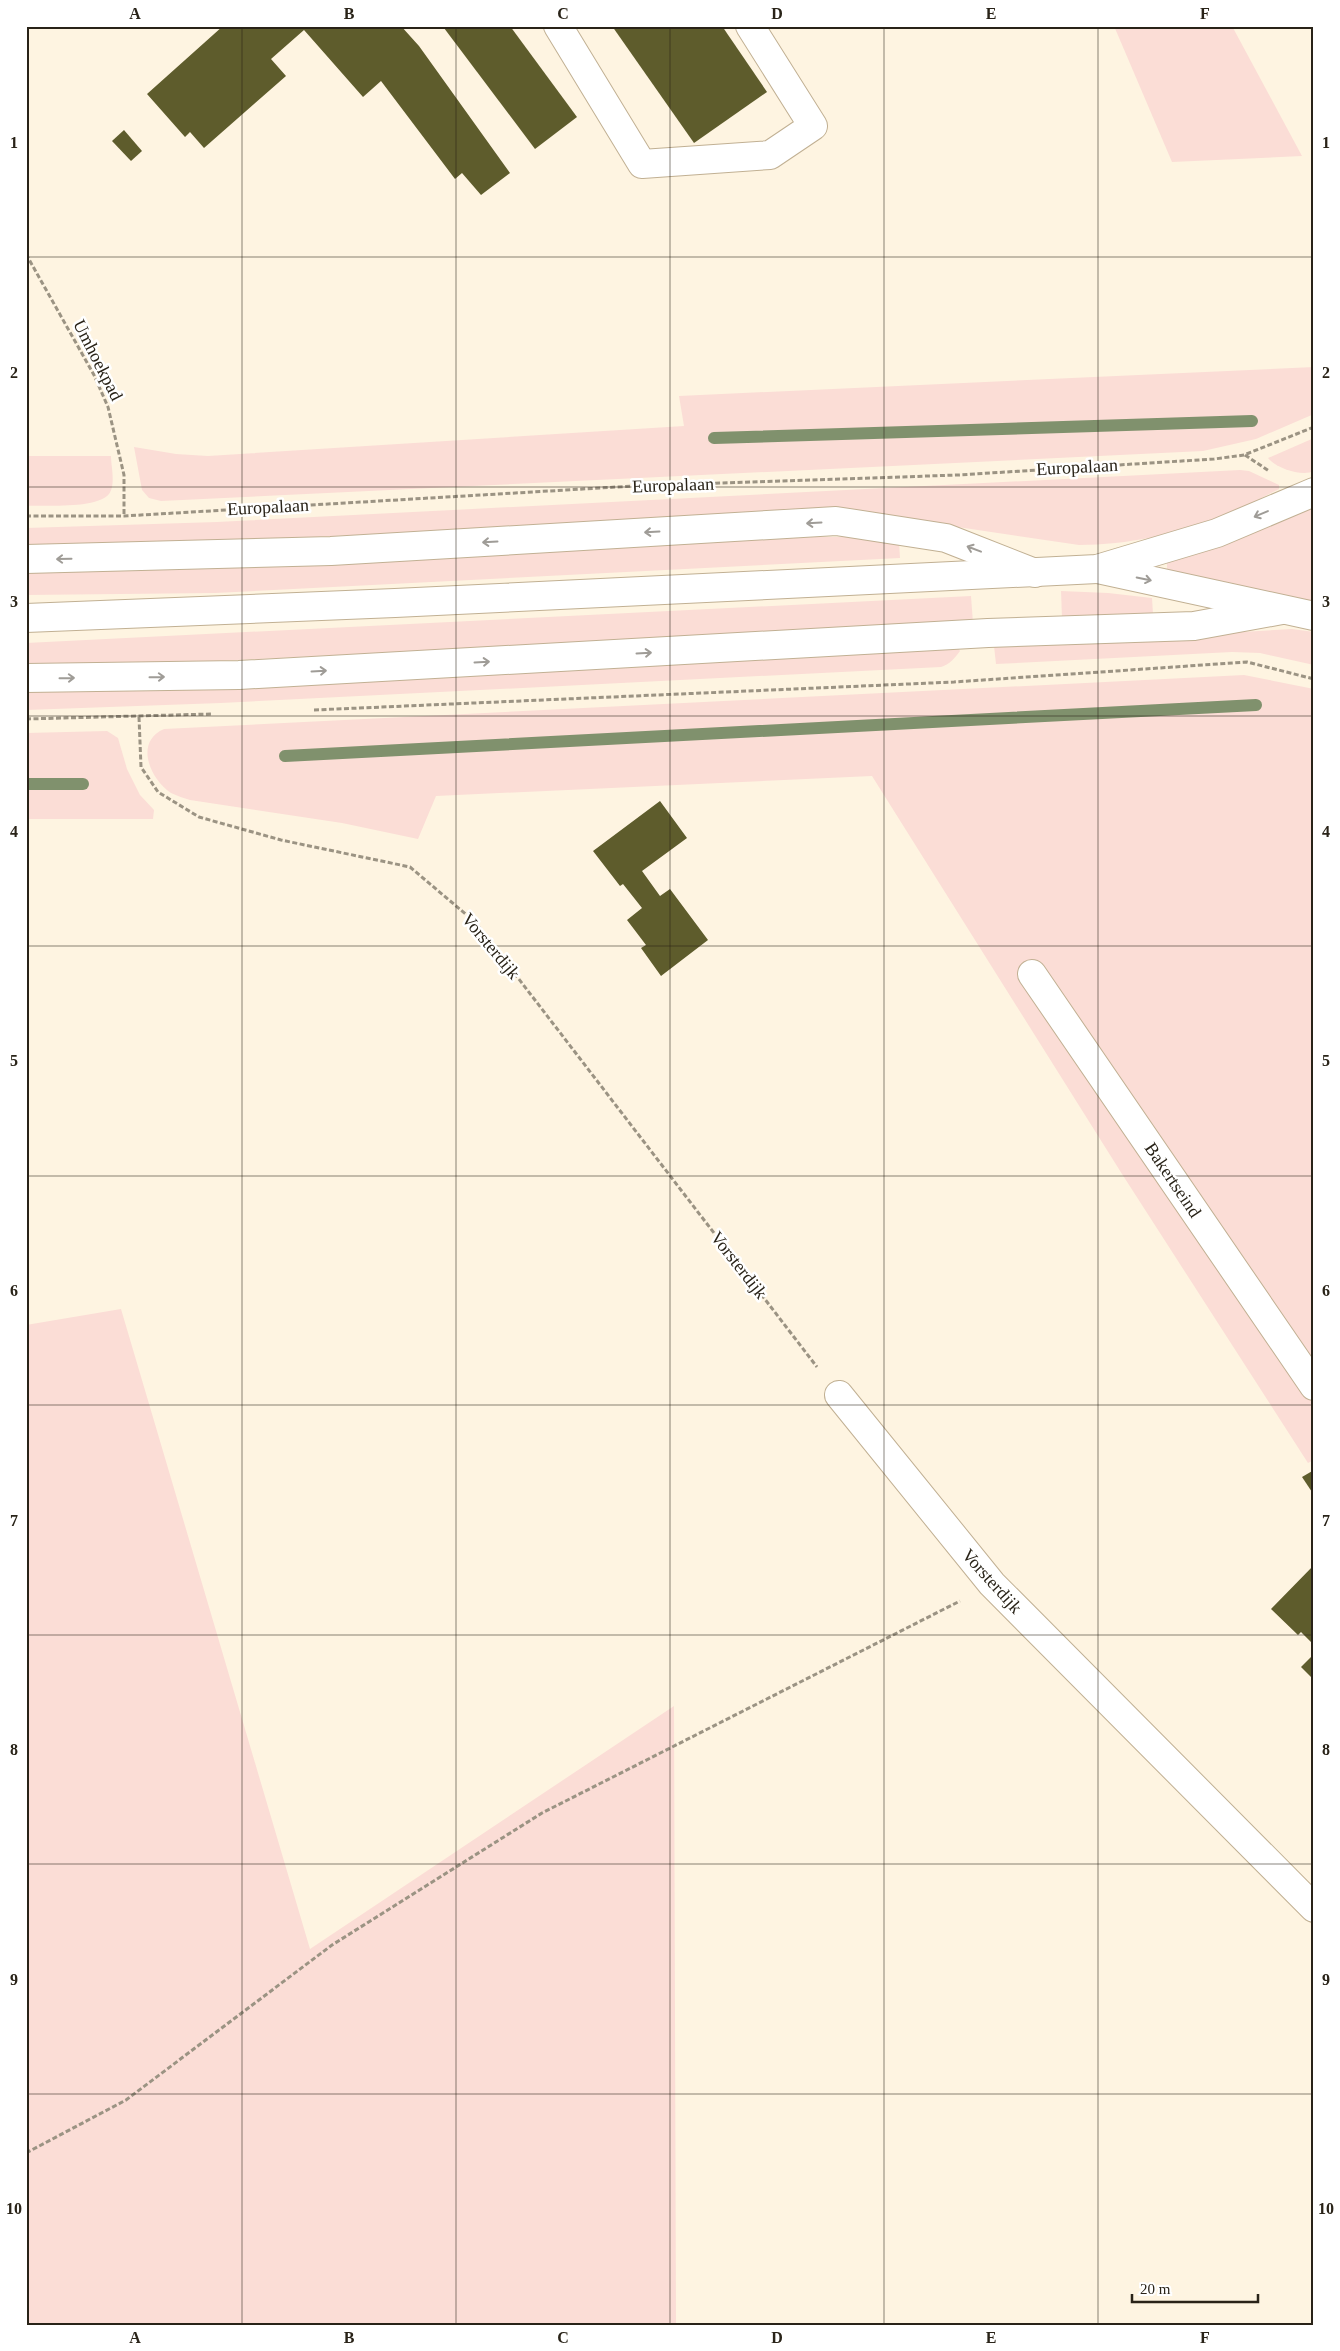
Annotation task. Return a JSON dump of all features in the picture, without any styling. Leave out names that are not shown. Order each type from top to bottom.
[{"type":"main road","points":[[558,26],[642,164],[770,155],[813,126],[750,26]]},
{"type":"main road","points":[[26,618],[125,616],[1097,569],[1217,533],[1314,492]]},
{"type":"main road","points":[[26,559],[331,551],[836,522],[946,538],[1035,572]]},
{"type":"main road","points":[[1097,569],[1314,616]]},
{"type":"main road","points":[[26,678],[239,675],[988,633],[1194,626],[1282,610]]},
{"type":"main road","name":"Bakertseind","points":[[1032,974],[1314,1386]]},
{"type":"main road","name":"Vorsterdijk","points":[[839,1396],[992,1584],[1314,1908]]},
{"type":"path","name":"Umhoekpad","points":[[26,254],[94,375],[108,407],[124,475],[124,516]]},
{"type":"path","name":"Europalaan","points":[[26,516],[124,516],[615,488],[958,475],[1214,459],[1244,455],[1314,426]]},
{"type":"path","points":[[308,710],[954,682],[1247,662],[1314,679]]},
{"type":"path","points":[[26,719],[218,714]]},
{"type":"path","name":"Vorsterdijk","points":[[138,717],[141,767],[158,792],[199,818],[281,840],[410,867],[475,922],[839,1396]]},
{"type":"path","points":[[26,2153],[126,2100],[332,1945],[542,1812],[992,1584]]},
{"type":"shaded area","points":[[1114,26],[1232,26],[1302,156],[1172,162]]},
{"type":"shaded area","points":[[1314,367],[1314,414],[1256,439],[1203,451],[161,501],[149,498],[142,490],[134,447],[176,454],[208,456],[684,426],[679,396]]},
{"type":"shaded area","points":[[1314,438],[1314,471],[1303,473],[1290,471],[1268,458]]},
{"type":"shaded area","points":[[26,456],[111,456],[113,481],[111,490],[103,499],[94,502],[70,505],[26,506]]},
{"type":"shaded area","points":[[1249,471],[1279,485],[1279,489],[1223,517],[1188,529],[1134,541],[1115,543],[1079,545],[877,515],[829,511],[216,542],[26,547],[26,528],[217,522]]},
{"type":"shaded area","points":[[1314,500],[1314,605],[1167,576],[1167,560]]},
{"type":"shaded area","points":[[812,537],[853,537],[899,542],[900,558],[215,593],[26,595],[26,570]]},
{"type":"shaded area","points":[[1061,591],[1108,593],[1152,598],[1153,614],[1062,618]]},
{"type":"shaded area","points":[[971,596],[973,623],[217,661],[26,667],[26,643]]},
{"type":"shaded area","points":[[1292,629],[1314,632],[1314,665],[1260,653],[1232,652],[996,664],[994,646]]},
{"type":"shaded area","points":[[958,648],[960,651],[954,658],[941,667],[221,703],[26,710],[26,690]]},
{"type":"shaded area","points":[[1244,675],[1314,689],[1314,1460],[1308,1463],[1122,1174],[872,776],[436,796],[418,839],[342,823],[190,800],[171,793],[163,787],[148,761],[147,751],[149,743],[155,735],[164,729]]},
{"type":"shaded area","points":[[107,731],[118,738],[127,769],[140,795],[154,810],[153,819],[26,819],[26,733]]},
{"type":"shaded area","points":[[121,1309],[310,1949],[674,1706],[676,2325],[26,2325],[26,1325]]},
{"type":"building","points":[[223,26],[401,26],[419,46],[510,173],[481,195],[462,173],[455,179],[381,81],[363,97],[304,30],[271,59],[286,76],[204,148],[190,132],[185,137],[147,94]]},
{"type":"building","points":[[446,26],[510,26],[577,117],[535,149],[444,28]]},
{"type":"building","points":[[612,26],[722,26],[767,92],[694,143]]},
{"type":"building","points":[[124,130],[142,151],[131,161],[112,141]]},
{"type":"building","points":[[660,801],[687,838],[642,871],[660,896],[670,889],[708,940],[661,976],[641,948],[646,945],[627,920],[642,908],[623,884],[620,886],[593,851]]},
{"type":"building","points":[[1314,1470],[1314,1495],[1302,1477]]},
{"type":"building","points":[[1314,1565],[1314,1645],[1301,1632],[1298,1635],[1271,1609]]},
{"type":"building","points":[[1314,1654],[1314,1680],[1301,1667]]},
{"type":"waterway","points":[[714,438],[1252,421]]},
{"type":"waterway","points":[[285,756],[1256,705]]},
{"type":"waterway","points":[[26,784],[83,784]]}]
